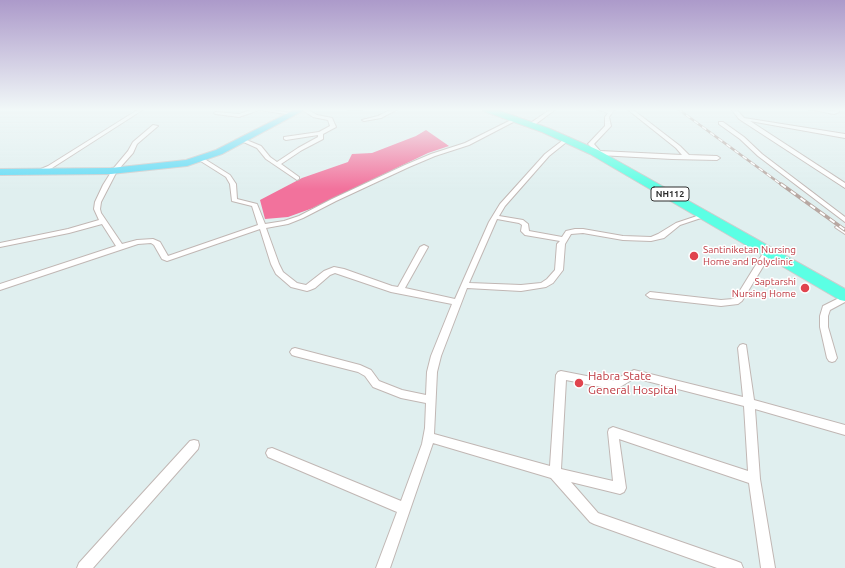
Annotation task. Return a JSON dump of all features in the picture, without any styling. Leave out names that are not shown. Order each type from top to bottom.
[{"type":"highway","name":"NH112","points":[[557,136],[597,152],[845,297]]},
{"type":"main road","points":[[0,172],[45,170],[115,170],[174,165],[201,159],[251,136]]},
{"type":"street","points":[[45,170],[100,136]]},
{"type":"street","points":[[120,247],[98,213],[97,206],[101,193],[115,170],[131,152],[135,143],[144,136]]},
{"type":"street","points":[[286,138],[303,136]]},
{"type":"street","points":[[278,164],[300,148],[321,138],[321,136]]},
{"type":"street","points":[[0,287],[137,242],[153,241],[157,244],[164,257],[168,259],[262,227],[281,224],[301,217],[388,174],[433,155],[467,144],[484,136]]},
{"type":"street","points":[[599,136],[591,144],[597,152],[672,157],[717,158]]},
{"type":"street","points":[[663,136],[678,147],[687,157]]},
{"type":"street","points":[[739,136],[760,155],[845,220]]},
{"type":"street","points":[[768,136],[845,186]]},
{"type":"street","points":[[383,568],[428,437],[432,372],[436,356],[464,285],[495,217],[510,196],[538,164],[566,139]]},
{"type":"street","points":[[242,140],[259,147],[268,158],[297,178]]},
{"type":"street","points":[[201,159],[228,176],[233,184],[234,200],[255,205],[280,274],[294,286],[306,288],[312,286],[327,273],[334,270],[342,270],[391,289],[457,302]]},
{"type":"street","points":[[464,285],[521,288],[544,285],[550,281],[559,270],[561,244],[568,233],[575,231],[623,238],[651,239],[661,236],[678,224],[705,215]]},
{"type":"street","points":[[495,217],[521,220],[525,224],[524,232],[527,233],[563,239]]},
{"type":"street","points":[[0,245],[69,232],[104,221]]},
{"type":"street","points":[[838,227],[845,232]]},
{"type":"street","points":[[400,290],[424,247]]},
{"type":"street","points":[[650,295],[721,303],[735,302],[740,299],[768,252]]},
{"type":"street","points":[[832,358],[824,327],[824,316],[826,308],[845,297]]},
{"type":"street","points":[[743,348],[749,403],[754,479],[768,568]]},
{"type":"street","points":[[295,352],[360,369],[368,372],[376,384],[401,394],[430,400]]},
{"type":"street","points":[[736,568],[594,518],[555,473],[561,375],[612,385],[617,384],[634,374],[749,403],[845,430]]},
{"type":"street","points":[[428,437],[555,473],[620,488],[613,432],[754,479]]},
{"type":"street","points":[[84,568],[121,525],[194,446]]},
{"type":"street","points":[[272,453],[404,509]]},
{"type":"shaded area","points":[[416,136],[434,136],[449,146],[428,153],[313,208],[288,217],[265,219],[260,200],[302,178],[348,162],[352,154],[372,153]]},
{"type":"railway","points":[[714,136],[782,185]]},
{"type":"railway","points":[[781,184],[845,230]]},
{"type":"place","name":"Santiniketan Nursing Home and Polyclinic","points":[[694,256]]},
{"type":"place","name":"Saptarshi Nursing Home","points":[[805,288]]},
{"type":"place","name":"Habra State General Hospital","points":[[579,383]]}]
